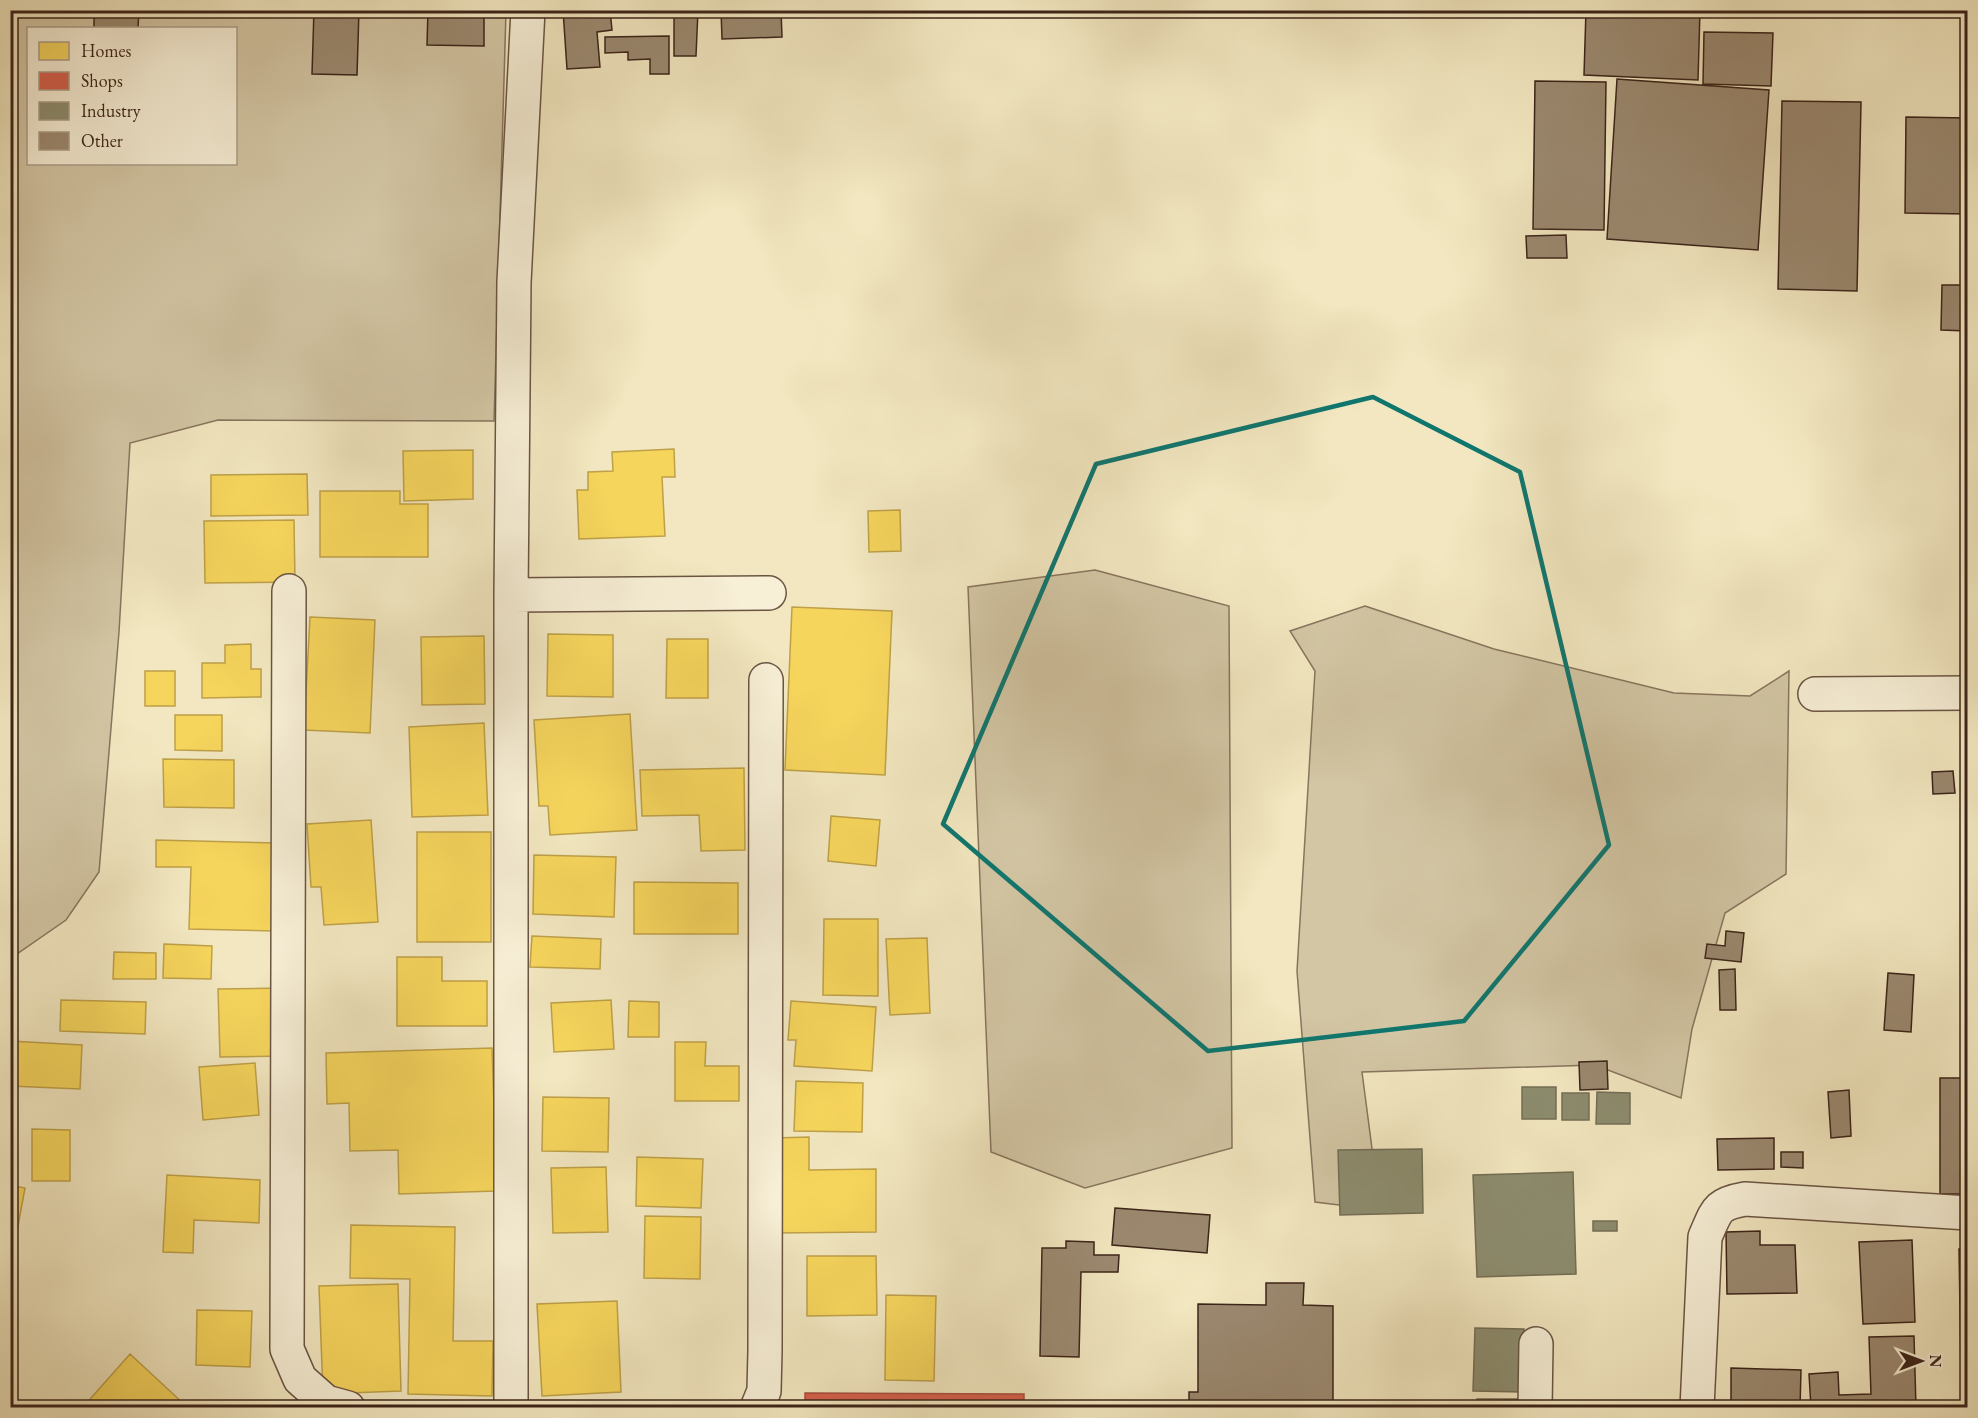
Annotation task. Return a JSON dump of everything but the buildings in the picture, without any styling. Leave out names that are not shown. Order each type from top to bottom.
[{"type":"street","points":[[511,1407],[511,595],[514,282],[528,10]]},
{"type":"street","points":[[289,591],[287,1349],[300,1379],[326,1402],[348,1407]]},
{"type":"street","points":[[511,595],[769,593]]},
{"type":"street","points":[[757,1407],[764,1391],[765,1351],[766,680]]},
{"type":"street","points":[[1815,694],[1968,693]]},
{"type":"street","points":[[1697,1407],[1705,1237],[1715,1213],[1726,1202],[1746,1199],[1968,1213]]},
{"type":"street","points":[[1535,1407],[1536,1344]]},
{"type":"highlighted area","points":[[1373,397],[1520,472],[1609,845],[1464,1021],[1208,1051],[943,824],[1096,464]]},
{"type":"shaded area","points":[[11,11],[506,11],[494,421],[218,420],[130,443],[119,632],[99,872],[66,920],[11,958]]},
{"type":"shaded area","points":[[1095,570],[1229,606],[1232,1148],[1085,1188],[991,1152],[968,587]]},
{"type":"shaded area","points":[[1365,606],[1494,649],[1674,693],[1750,696],[1789,671],[1786,874],[1725,913],[1692,1029],[1681,1098],[1595,1065],[1362,1072],[1380,1210],[1315,1202],[1297,971],[1315,671],[1290,631]]}]
